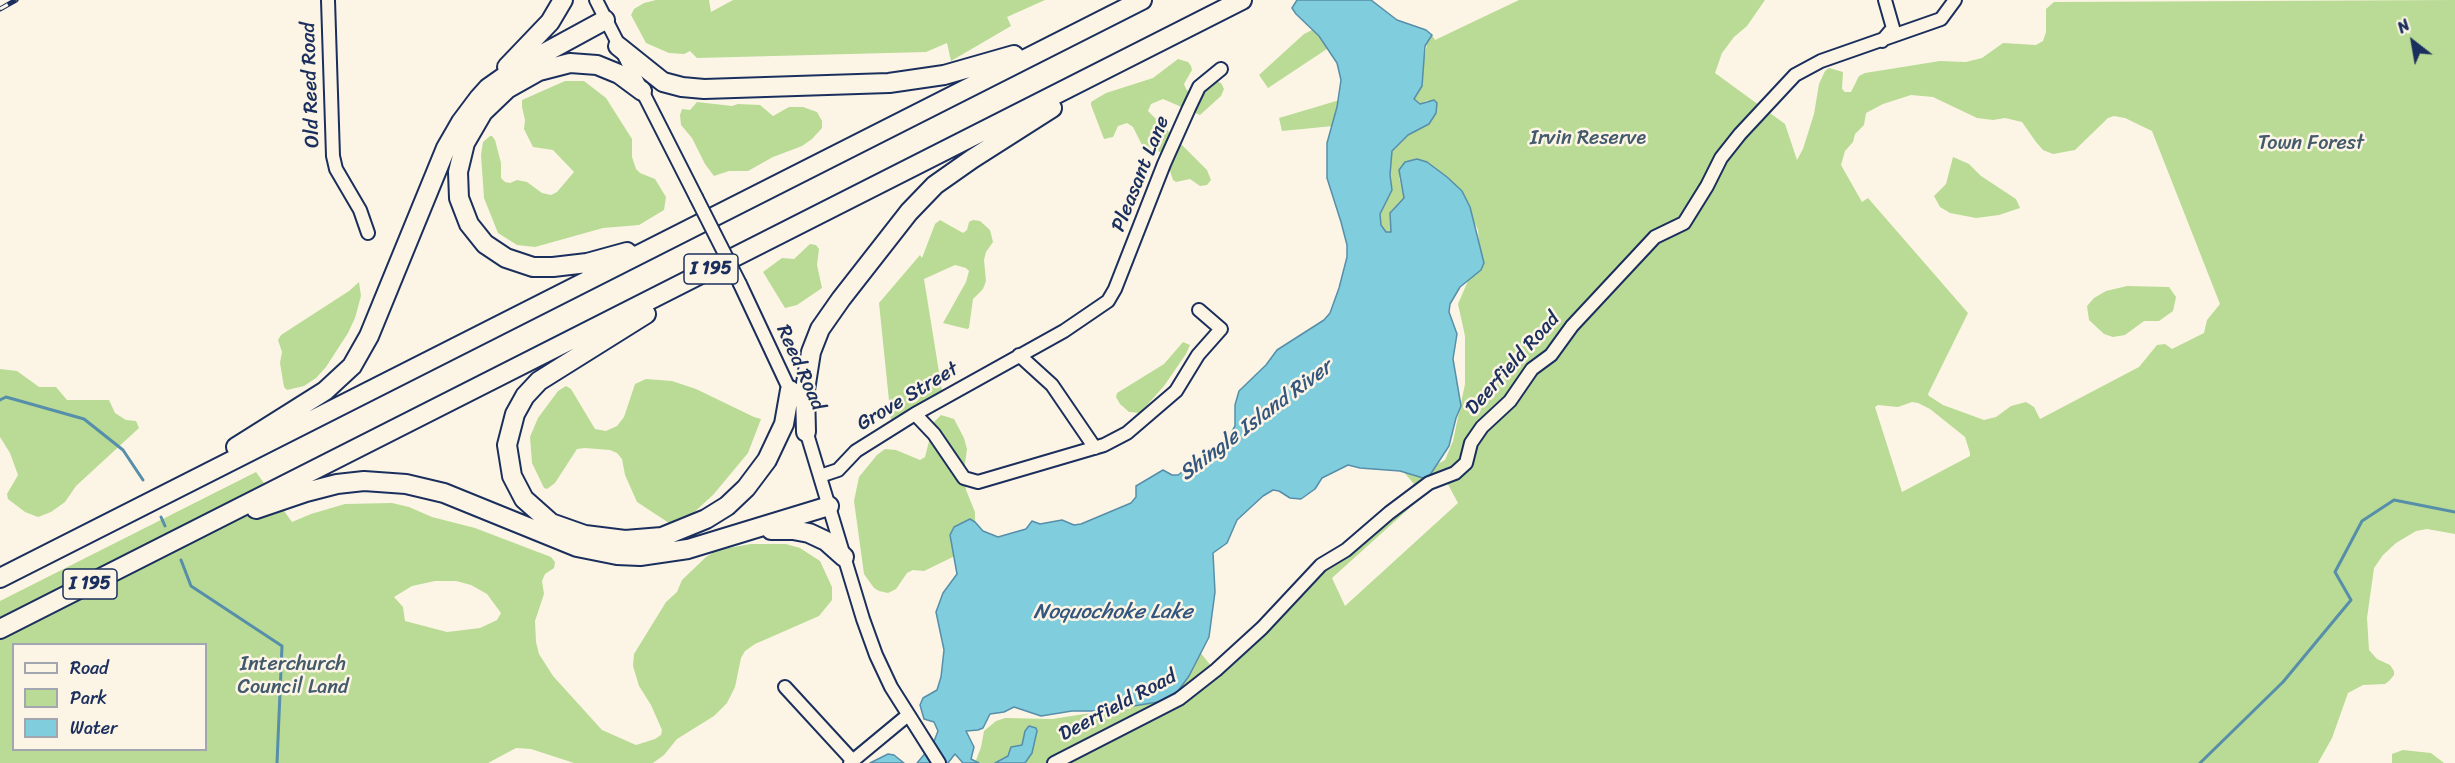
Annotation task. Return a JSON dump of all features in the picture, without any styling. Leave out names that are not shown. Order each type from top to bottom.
[{"type":"highway","points":[[159,498],[325,391],[352,366],[369,336],[446,148],[469,110],[550,22],[563,0]]},
{"type":"highway","name":"I 195","points":[[0,578],[1142,0]]},
{"type":"highway","name":"I 195","points":[[0,629],[1242,0]]},
{"type":"highway","points":[[488,88],[527,62],[605,20]]},
{"type":"highway","points":[[618,46],[663,82],[704,89],[850,86],[906,81],[961,71],[1065,39]]},
{"type":"highway","points":[[806,432],[806,378],[811,352],[820,329],[909,212],[935,185],[972,159],[1143,50]]},
{"type":"highway","points":[[642,91],[619,74],[588,63],[561,64],[529,76],[498,97],[477,122],[462,153],[458,171],[458,189],[465,216],[480,238],[498,254],[524,265],[542,267],[574,265],[664,242]]},
{"type":"highway","points":[[739,255],[672,299],[548,374],[531,388],[519,404],[511,424],[508,455],[512,476],[524,499],[536,512],[551,523],[571,531],[598,538],[625,540],[649,539],[674,533],[716,513],[736,498],[754,479],[779,438],[790,390]]},
{"type":"highway","points":[[179,538],[314,489],[364,481],[406,484],[431,489],[564,543],[610,554],[640,556],[669,553],[829,506]]},
{"type":"highway","points":[[749,531],[793,530],[809,533],[826,541],[844,557]]},
{"type":"street","name":"Old Reed Road","points":[[328,0],[333,156],[336,169],[360,210],[368,233]]},
{"type":"street","name":"Reed Road","points":[[596,0],[740,284],[790,390],[806,432],[876,655],[891,687],[939,763]]},
{"type":"street","points":[[1881,42],[1893,28],[1885,0]]},
{"type":"street","name":"Deerfield Road","points":[[1054,763],[1179,699],[1216,670],[1262,628],[1321,565],[1346,550],[1429,483],[1455,473],[1466,463],[1471,443],[1482,428],[1509,401],[1532,369],[1551,355],[1572,326],[1655,237],[1684,223],[1721,158],[1795,75],[1821,62],[1941,19],[1955,0]]},
{"type":"street","name":"Pleasant Lane","points":[[1108,301],[1115,290],[1164,164],[1199,87],[1221,69]]},
{"type":"street","name":"Grove Street","points":[[820,476],[838,470],[856,451],[915,414],[1087,317],[1108,301]]},
{"type":"street","points":[[915,414],[934,434],[964,478],[978,482],[1095,448],[1127,433],[1176,391],[1198,356],[1221,329],[1199,310]]},
{"type":"street","points":[[1019,356],[1052,385],[1095,448]]},
{"type":"street","points":[[785,687],[852,762],[908,715]]},
{"type":"green space","points":[[656,0],[709,0],[711,12],[733,0],[1045,0],[1007,17],[1011,26],[951,61],[947,43],[926,52],[697,58],[690,51],[684,54],[669,53],[646,43],[631,15],[634,9],[644,3]]},
{"type":"green space","points":[[1519,0],[1765,0],[1747,26],[1734,37],[1722,53],[1715,73],[1785,124],[1797,160],[1803,149],[1814,114],[1819,84],[1825,71],[1829,68],[1843,72],[1842,89],[1845,92],[1851,92],[1859,76],[1865,73],[1940,61],[1966,62],[1982,58],[2003,43],[2036,45],[2043,41],[2046,32],[2046,9],[2054,2],[2455,0],[2455,534],[2427,529],[2416,531],[2396,543],[2383,555],[2374,568],[2367,618],[2369,650],[2377,659],[2390,665],[2394,675],[2385,684],[2363,685],[2348,693],[2332,738],[2318,763],[975,763],[984,731],[996,721],[1005,718],[1052,719],[1136,706],[1195,646],[1212,667],[1414,484],[1402,470],[1434,466],[1445,460],[1453,441],[1465,384],[1465,336],[1458,304],[1471,274],[1479,244],[1478,230],[1462,197],[1399,177],[1404,198],[1394,208],[1390,218],[1391,232],[1386,232],[1381,225],[1380,214],[1392,190],[1390,175],[1392,151],[1408,135],[1429,124],[1428,100],[1420,104],[1414,99],[1419,91],[1428,38],[1432,35],[1435,40]],"holes":[[[1911,95],[1933,97],[1977,118],[1993,120],[2005,118],[2022,122],[2043,150],[2053,154],[2075,150],[2108,118],[2114,116],[2125,118],[2152,131],[2220,304],[2207,320],[2204,333],[2172,349],[2165,344],[2157,345],[2139,367],[2040,419],[2034,407],[2026,402],[2011,406],[1996,417],[1984,420],[1943,405],[1929,396],[1968,313],[1868,198],[1862,202],[1841,165],[1845,151],[1853,142],[1855,134],[1864,125],[1866,113],[1883,104]],[[1912,402],[1930,409],[1965,437],[1970,456],[1902,492],[1875,407],[1878,405],[1898,407]],[[1444,477],[1458,503],[1345,606],[1332,578]]]},
{"type":"green space","points":[[1312,30],[1339,41],[1268,88],[1259,75],[1304,34]]},
{"type":"green space","points":[[1178,59],[1188,62],[1191,66],[1192,70],[1184,84],[1189,92],[1197,92],[1216,81],[1221,83],[1224,89],[1221,96],[1200,115],[1163,99],[1151,104],[1148,111],[1207,170],[1211,180],[1207,185],[1200,186],[1190,179],[1176,182],[1173,180],[1166,158],[1160,152],[1142,145],[1133,127],[1127,123],[1118,126],[1113,137],[1104,139],[1091,105],[1091,102],[1106,93],[1153,78]]},
{"type":"green space","points":[[565,81],[584,81],[606,98],[632,139],[632,157],[636,169],[655,179],[666,197],[664,210],[639,225],[603,228],[535,247],[517,245],[498,233],[484,198],[481,155],[483,142],[490,136],[495,140],[501,163],[501,178],[505,182],[510,183],[517,180],[527,182],[542,193],[551,195],[557,192],[574,172],[553,150],[533,147],[524,129],[522,100]]},
{"type":"green space","points":[[1343,99],[1333,126],[1282,131],[1279,118]]},
{"type":"green space","points":[[697,102],[732,106],[760,105],[773,116],[789,107],[803,107],[817,112],[822,121],[822,128],[802,146],[773,157],[748,171],[729,171],[714,176],[692,138],[681,125],[682,109],[690,110]]},
{"type":"green space","points":[[1953,157],[1969,164],[1981,176],[2016,199],[2020,208],[1999,215],[1976,218],[1950,213],[1940,207],[1934,196],[1946,184]]},
{"type":"green space","points":[[940,220],[963,233],[967,230],[969,222],[973,220],[980,221],[990,230],[993,242],[984,260],[986,281],[983,289],[973,299],[967,329],[943,323],[966,282],[969,271],[955,265],[924,279],[943,397],[892,430],[879,303],[920,255],[922,258],[935,224]]},
{"type":"green space","points":[[810,244],[816,245],[819,249],[817,265],[822,288],[797,305],[785,308],[763,272],[782,258],[794,259]]},
{"type":"green space","points":[[359,282],[361,296],[355,318],[326,367],[304,386],[287,390],[284,387],[280,363],[282,352],[278,340],[281,335],[349,291]]},
{"type":"green space","points":[[2127,286],[2169,287],[2176,297],[2173,311],[2159,321],[2144,321],[2125,335],[2113,337],[2104,334],[2089,320],[2087,306],[2094,298],[2106,291]]},
{"type":"green space","points":[[1183,342],[1190,345],[1164,386],[1140,413],[1129,412],[1120,404],[1116,397],[1117,393],[1164,364]]},
{"type":"green space","points":[[0,369],[17,371],[39,387],[56,387],[67,400],[109,400],[115,413],[126,420],[136,421],[139,428],[76,486],[65,502],[51,512],[38,517],[25,512],[8,499],[7,494],[18,475],[10,453],[0,437]]},
{"type":"green space","points":[[646,379],[672,381],[696,389],[761,419],[748,453],[713,495],[691,515],[672,525],[637,502],[625,475],[622,459],[617,453],[610,450],[585,448],[577,449],[555,483],[547,489],[544,488],[532,463],[530,437],[538,418],[558,391],[566,386],[571,389],[595,429],[606,431],[617,426],[624,417],[635,384]]},
{"type":"green space","points":[[941,415],[954,419],[964,438],[967,449],[964,471],[966,490],[975,512],[975,522],[970,519],[950,535],[955,556],[924,571],[913,570],[907,573],[896,589],[888,593],[879,591],[864,574],[854,501],[859,477],[885,449],[896,450],[920,460],[925,457],[934,422]]},
{"type":"green space","name":"Interchurch Council Land","points":[[256,472],[292,522],[345,504],[392,503],[409,507],[432,517],[475,528],[551,557],[555,562],[554,568],[545,574],[542,581],[544,594],[535,621],[539,654],[553,676],[602,730],[636,745],[655,739],[661,735],[662,730],[651,705],[639,686],[633,666],[634,654],[666,602],[677,592],[682,580],[706,557],[717,550],[751,544],[786,544],[800,548],[820,561],[832,587],[832,600],[819,616],[755,644],[745,651],[741,658],[735,687],[727,703],[714,716],[677,739],[664,755],[653,763],[574,763],[531,749],[516,748],[488,763],[0,763],[0,601]],"holes":[[[435,581],[456,581],[471,585],[487,594],[501,613],[497,620],[480,628],[447,632],[405,621],[403,607],[394,597],[412,586]]]},
{"type":"green space","points":[[2403,750],[2431,753],[2444,763],[2392,763],[2392,754]]},
{"type":"water","name":"Noquochoke Lake","points":[[1297,0],[1371,0],[1397,20],[1426,30],[1432,35],[1425,46],[1422,86],[1414,99],[1420,104],[1434,100],[1437,103],[1436,113],[1429,124],[1408,135],[1392,151],[1390,175],[1392,190],[1380,214],[1381,225],[1386,232],[1391,232],[1390,213],[1404,198],[1399,170],[1405,162],[1417,159],[1427,162],[1447,177],[1462,191],[1470,207],[1484,263],[1481,270],[1460,287],[1450,304],[1449,312],[1457,334],[1453,359],[1461,406],[1449,446],[1430,475],[1423,478],[1400,471],[1348,465],[1322,478],[1315,489],[1301,499],[1290,498],[1273,490],[1263,496],[1237,520],[1227,543],[1213,553],[1215,592],[1209,637],[1189,676],[1178,691],[1158,702],[1103,711],[1072,711],[1041,716],[1014,707],[1004,712],[990,714],[983,728],[966,731],[974,747],[971,759],[979,763],[963,763],[955,754],[948,763],[917,763],[933,744],[938,731],[934,722],[924,719],[920,705],[923,698],[937,690],[941,677],[944,650],[936,612],[943,593],[957,574],[950,535],[954,527],[970,519],[983,531],[998,537],[1026,529],[1032,521],[1040,524],[1062,520],[1074,525],[1081,524],[1131,503],[1136,497],[1136,486],[1163,470],[1172,475],[1178,475],[1228,438],[1235,426],[1235,405],[1239,391],[1266,365],[1277,350],[1324,320],[1330,313],[1347,257],[1347,245],[1327,178],[1327,143],[1337,107],[1341,80],[1337,63],[1319,36],[1292,8]]},
{"type":"water","points":[[1029,726],[1036,728],[1037,731],[1032,753],[1025,763],[995,763],[1008,756],[1011,747],[1022,745],[1025,731]]},
{"type":"water","points":[[888,754],[894,755],[904,763],[870,763]]},
{"type":"waterway","points":[[0,400],[6,397],[84,419],[123,450],[143,480]]},
{"type":"waterway","points":[[2200,763],[2283,682],[2351,600],[2335,572],[2362,521],[2394,500],[2455,512]]},
{"type":"waterway","points":[[161,517],[165,526]]},
{"type":"waterway","points":[[181,560],[191,586],[282,646],[277,763]]},
{"type":"railway","points":[[0,9],[16,0]]},
{"type":"park label","name":"Irvin Reserve","points":[[1588,139]]},
{"type":"park label","name":"Town Forest","points":[[2311,144]]},
{"type":"water label","name":"Shingle Island River","points":[[1256,421]]}]
